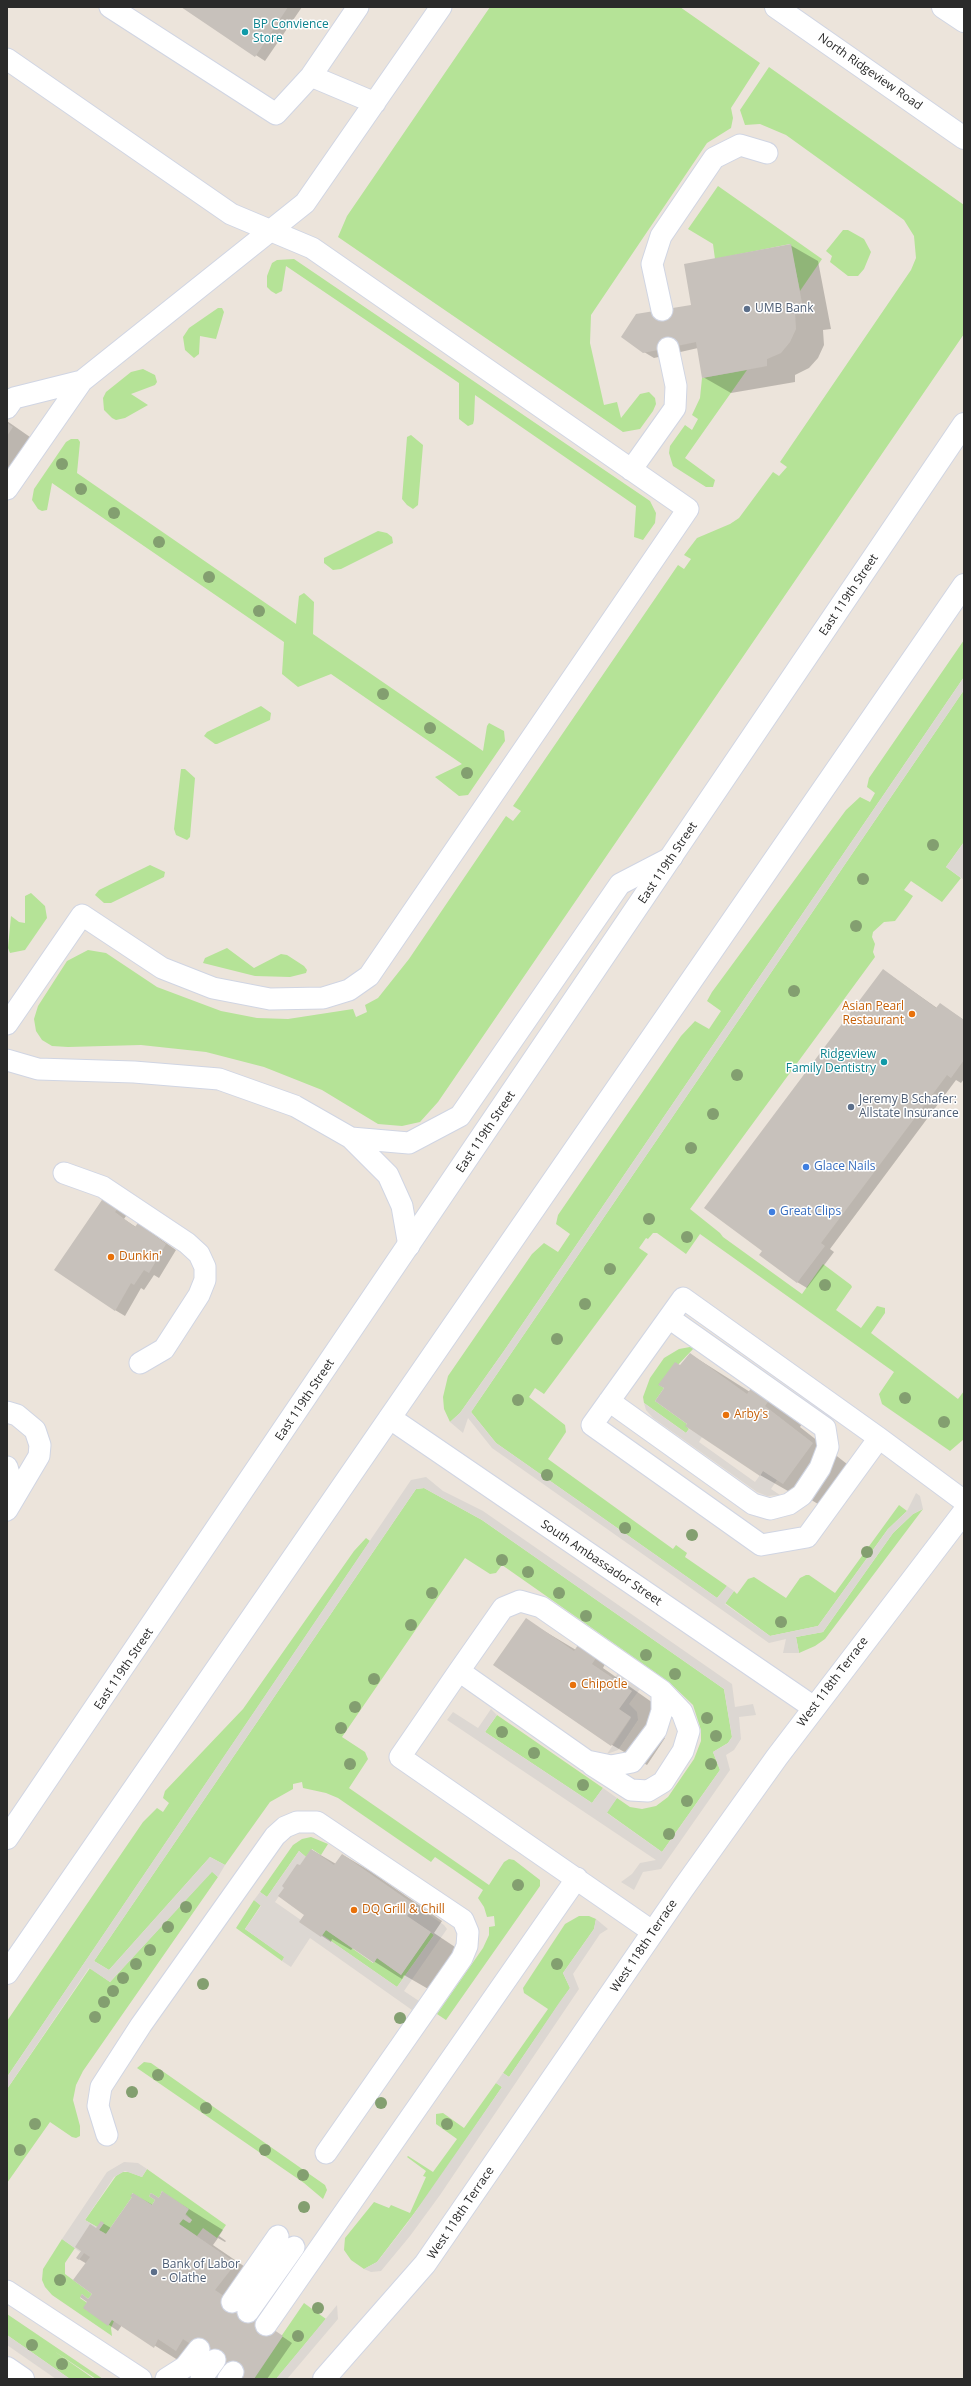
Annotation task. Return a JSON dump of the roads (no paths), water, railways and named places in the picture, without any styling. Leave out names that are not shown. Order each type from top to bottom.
[{"type":"main road","name":"North Ridgeview Road","points":[[776,7],[964,138]]},
{"type":"main road","points":[[943,7],[964,21]]},
{"type":"main road","name":"East 119th Street","points":[[7,1838],[964,424]]},
{"type":"main road","points":[[7,1973],[964,585]]},
{"type":"main road","name":"South Ambassador Street","points":[[390,1418],[813,1708]]},
{"type":"main road","name":"West 118th Terrace","points":[[324,2379],[426,2264],[653,1932],[813,1708],[964,1512]]},
{"type":"main road","points":[[7,2368],[22,2379]]},
{"type":"lane","points":[[110,7],[276,114],[311,76],[358,7]]},
{"type":"lane","points":[[7,489],[82,382],[305,204],[441,7]]},
{"type":"lane","points":[[7,59],[231,214],[312,248],[688,509],[369,976],[349,990],[323,998],[270,999],[213,988],[162,968],[82,915],[7,1024]]},
{"type":"lane","points":[[311,76],[375,103]]},
{"type":"lane","points":[[662,310],[652,264],[661,236],[714,158],[740,145],[767,153]]},
{"type":"lane","points":[[631,470],[675,408],[676,386],[668,348]]},
{"type":"lane","points":[[7,408],[14,398],[82,382]]},
{"type":"lane","points":[[351,1138],[409,1143],[460,1116],[620,884],[672,857]]},
{"type":"lane","points":[[7,1060],[38,1069],[134,1072],[219,1079],[295,1106],[351,1138],[388,1176],[402,1206],[409,1246]]},
{"type":"lane","points":[[64,1173],[103,1187],[175,1234],[199,1254],[205,1267],[205,1280],[199,1295],[164,1348],[140,1363]]},
{"type":"lane","points":[[879,1438],[807,1537],[761,1545],[592,1425],[683,1298],[879,1438],[964,1501]]},
{"type":"lane","points":[[609,1401],[753,1504],[770,1509],[789,1504],[802,1494],[820,1468],[828,1447],[825,1428],[669,1318]]},
{"type":"lane","points":[[7,1412],[17,1415],[35,1430],[40,1445],[39,1456],[7,1510]]},
{"type":"lane","points":[[7,1467],[13,1488],[7,1510]]},
{"type":"lane","points":[[459,1671],[631,1790],[648,1791],[663,1782],[683,1751],[689,1730],[682,1712],[662,1691],[540,1606],[520,1601],[503,1608],[459,1671],[400,1757],[653,1932]]},
{"type":"lane","points":[[587,1761],[611,1766],[632,1762],[656,1730],[662,1711],[662,1691]]},
{"type":"lane","points":[[107,2135],[98,2106],[101,2087],[141,2025],[275,1836],[284,1827],[297,1822],[316,1822],[463,1920],[468,1932],[467,1946],[462,1958],[326,2153]]},
{"type":"lane","points":[[266,2325],[577,1878]]},
{"type":"lane","points":[[240,2307],[286,2241]]},
{"type":"lane","points":[[7,2291],[140,2379]]},
{"type":"lane","points":[[166,2379],[207,2354],[201,2379]]},
{"type":"place","name":"BP Convience Store","points":[[245,32]]},
{"type":"place","name":"UMB Bank","points":[[747,309]]},
{"type":"place","name":"Asian Pearl Restaurant","points":[[912,1014]]},
{"type":"place","name":"Ridgeview Family Dentistry","points":[[884,1062]]},
{"type":"place","name":"Jeremy B Schafer: Allstate Insurance","points":[[851,1107]]},
{"type":"place","name":"Glace Nails","points":[[806,1167]]},
{"type":"place","name":"Great Clips","points":[[772,1212]]},
{"type":"place","name":"Dunkin'","points":[[111,1257]]},
{"type":"place","name":"Arby's","points":[[726,1415]]},
{"type":"place","name":"Chipotle","points":[[573,1685]]},
{"type":"place","name":"DQ Grill & Chill","points":[[354,1910]]},
{"type":"place","name":"Bank of Labor - Olathe","points":[[154,2272]]}]
